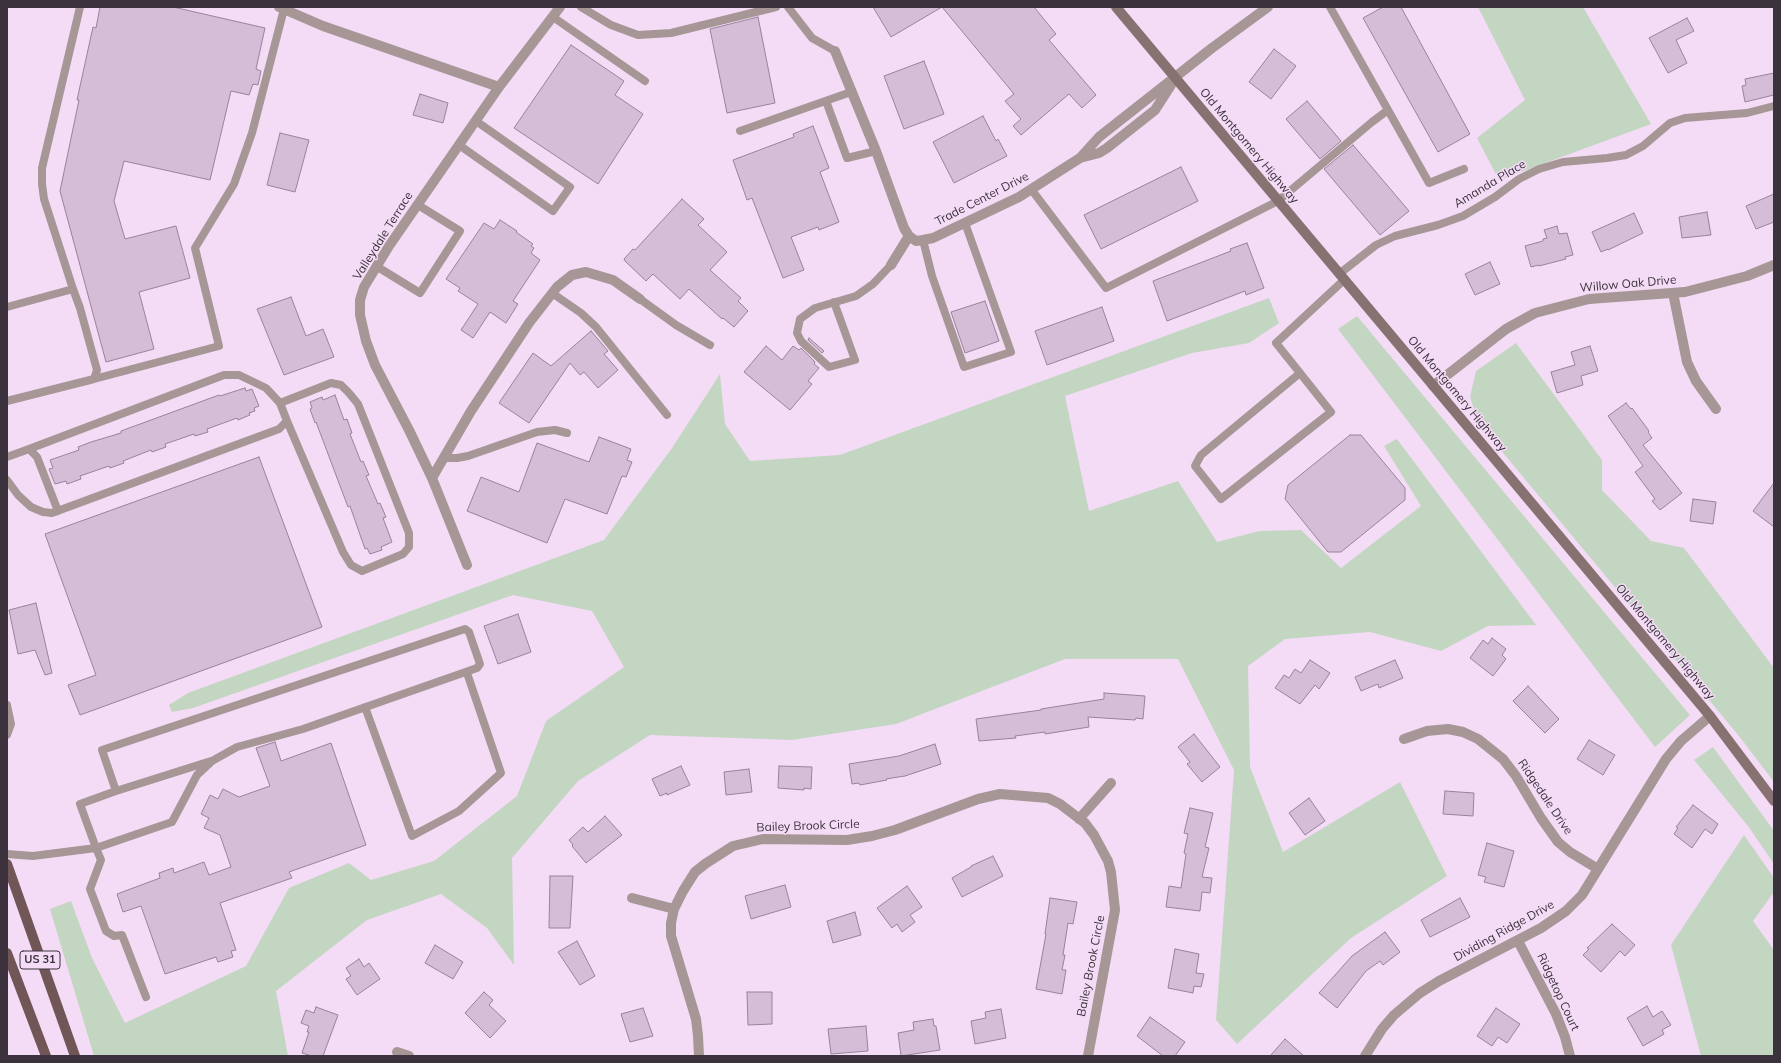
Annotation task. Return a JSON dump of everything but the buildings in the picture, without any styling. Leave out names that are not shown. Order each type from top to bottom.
[{"type":"main road","name":"US 31","points":[[7,864],[75,1056]]},
{"type":"main road","name":"US 31","points":[[7,952],[46,1056]]},
{"type":"street","name":"Valleydale Terrace","points":[[467,564],[432,478],[375,365],[366,341],[360,315],[360,300],[364,287],[376,266],[418,204],[499,87],[560,7]]},
{"type":"street","name":"Old Montgomery Highway","points":[[1116,7],[1710,716],[1774,801]]},
{"type":"street","name":"Trade Center Drive","points":[[923,240],[933,238],[1019,197],[1080,158],[1099,153],[1107,148],[1155,110],[1176,78],[1203,55],[1268,7]]},
{"type":"street","points":[[281,8],[323,26],[499,87]]},
{"type":"street","points":[[835,51],[876,151],[904,228],[909,236],[916,241],[923,240]]},
{"type":"street","points":[[891,265],[909,236]]},
{"type":"street","name":"Willow Oak Drive","points":[[1433,386],[1506,328],[1535,313],[1588,299],[1673,293],[1723,284],[1774,265]]},
{"type":"street","points":[[432,478],[471,411],[529,323],[557,287],[572,275],[586,272],[612,280],[640,299]]},
{"type":"street","points":[[1673,293],[1687,362],[1696,381],[1716,409]]},
{"type":"street","name":"Dividing Ridge Drive","points":[[1365,1056],[1382,1029],[1394,1015],[1420,993],[1439,981],[1518,941],[1566,911],[1582,895],[1666,759],[1681,741],[1710,716]]},
{"type":"street","name":"Ridgedale Drive","points":[[1404,739],[1427,731],[1448,729],[1463,732],[1478,738],[1494,751],[1512,771],[1541,818],[1558,842],[1570,852],[1598,869]]},
{"type":"street","points":[[1079,819],[1111,783]]},
{"type":"street","name":"Bailey Brook Circle","points":[[699,1056],[696,1019],[671,936],[671,923],[674,909],[695,872],[733,846],[763,839],[847,840],[872,836],[895,830],[978,799],[1000,794],[1048,798],[1060,804],[1079,819],[1094,834],[1108,861],[1115,898],[1113,925],[1088,1056]]},
{"type":"street","points":[[632,898],[674,909]]},
{"type":"street","name":"Ridgetop Court","points":[[1518,941],[1556,1014],[1565,1037],[1570,1056]]},
{"type":"street","points":[[397,1052],[409,1056]]},
{"type":"lane","points":[[80,7],[42,168],[42,184],[44,199],[80,308],[97,370],[94,379]]},
{"type":"lane","points":[[581,7],[611,25],[638,35],[671,34],[776,7]]},
{"type":"lane","points":[[788,7],[812,38],[835,51]]},
{"type":"lane","points":[[1330,7],[1429,183],[1464,169]]},
{"type":"lane","points":[[7,400],[220,346],[195,248],[234,184],[252,133],[281,8]]},
{"type":"lane","points":[[553,17],[645,80]]},
{"type":"lane","points":[[740,131],[851,92]]},
{"type":"lane","points":[[826,101],[847,158],[876,151]]},
{"type":"lane","name":"Amanda Place","points":[[1300,373],[1276,343],[1342,277],[1376,246],[1395,236],[1438,225],[1463,216],[1495,197],[1519,179],[1539,169],[1563,162],[1626,155],[1643,146],[1670,123],[1685,118],[1746,113],[1774,106]]},
{"type":"lane","points":[[1031,189],[1106,288],[1278,201],[1388,110]]},
{"type":"lane","points":[[459,145],[553,211],[562,199],[570,187],[476,121]]},
{"type":"lane","points":[[376,266],[420,293],[460,231],[418,204]]},
{"type":"lane","points":[[923,240],[932,276],[964,367],[1011,352],[965,223]]},
{"type":"lane","points":[[834,302],[855,360],[829,367],[801,341],[797,333],[797,327],[800,319],[806,313],[815,308],[834,302],[856,296],[873,284],[891,265]]},
{"type":"lane","points":[[7,307],[73,289]]},
{"type":"lane","points":[[552,293],[581,313],[596,327],[667,415]]},
{"type":"lane","points":[[640,299],[676,325],[710,345]]},
{"type":"lane","points":[[1300,373],[1331,412],[1221,499],[1195,466],[1201,455],[1300,373]]},
{"type":"lane","points":[[7,457],[224,374],[239,375],[266,388],[280,403],[343,552],[351,565],[362,571],[403,554],[408,547],[409,533],[358,404],[341,385],[331,383],[280,403]]},
{"type":"lane","points":[[7,480],[18,495],[31,507],[43,512],[52,513],[279,429],[287,421]]},
{"type":"lane","points":[[444,458],[468,456],[537,432],[555,430],[567,433]]},
{"type":"lane","points":[[29,449],[37,457],[58,511]]},
{"type":"lane","points":[[116,791],[102,750],[465,629],[469,632],[480,664],[477,668],[466,673],[303,729],[237,747],[212,761],[116,791],[80,804],[101,860],[90,889],[106,931],[114,936],[122,935],[146,997]]},
{"type":"lane","points":[[365,707],[412,836],[459,811],[501,773],[466,673]]},
{"type":"lane","points":[[7,705],[11,724],[7,736]]},
{"type":"lane","points":[[7,854],[33,856],[96,848],[172,822],[197,775],[212,761]]},
{"type":"green space","points":[[1478,7],[1583,7],[1651,124],[1499,180],[1477,138],[1525,100]]},
{"type":"green space","points":[[1269,298],[1279,323],[1249,343],[1192,353],[1065,396],[1089,511],[1178,481],[1217,542],[1259,531],[1301,530],[1341,568],[1421,506],[1384,446],[1397,439],[1536,625],[1488,626],[1441,651],[1370,632],[1285,639],[1248,666],[1250,767],[1283,852],[1400,782],[1447,876],[1351,938],[1237,1044],[1216,1020],[1234,770],[1178,659],[1065,659],[896,724],[792,740],[650,735],[578,781],[512,858],[514,965],[487,928],[441,894],[367,920],[276,991],[288,1056],[94,1056],[50,909],[71,901],[92,958],[125,1023],[246,966],[289,888],[349,863],[371,880],[434,861],[517,796],[546,721],[624,667],[592,611],[513,595],[193,708],[172,712],[169,705],[188,693],[604,540],[672,448],[720,374],[725,424],[750,461],[840,455]]},
{"type":"green space","points":[[1357,316],[1690,715],[1655,747],[1338,329]]},
{"type":"green space","points":[[1516,343],[1602,460],[1602,490],[1651,541],[1684,548],[1774,668],[1774,782],[1739,736],[1479,424],[1470,397],[1476,371]]},
{"type":"green space","points":[[1713,747],[1774,831],[1774,864],[1748,826],[1694,760]]},
{"type":"green space","points":[[1744,835],[1774,878],[1774,892],[1753,921],[1774,950],[1774,1056],[1701,1056],[1671,945]]}]
